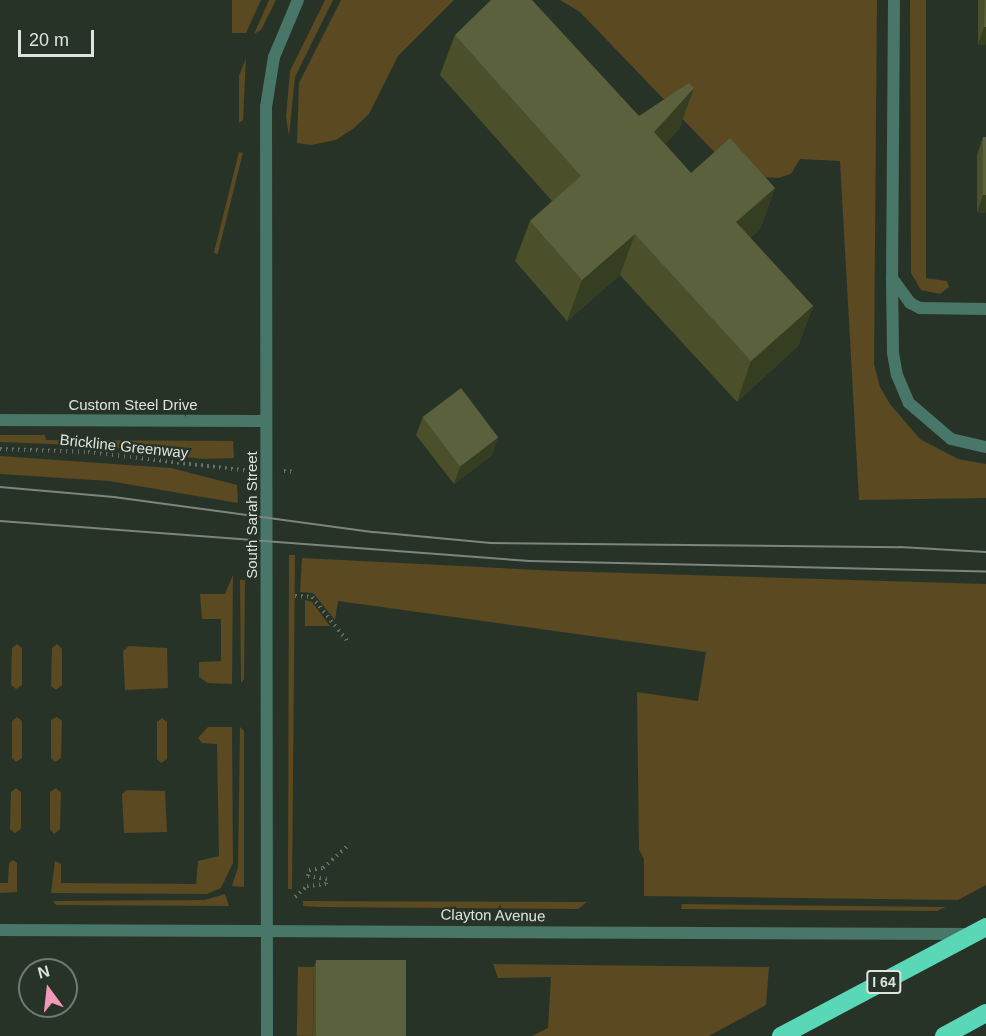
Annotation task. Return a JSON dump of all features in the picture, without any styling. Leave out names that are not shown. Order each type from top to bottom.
[{"type":"highway","name":"I 64","points":[[781,1036],[986,927]]},
{"type":"highway","points":[[944,1036],[986,1013]]},
{"type":"street","name":"South Sarah Street","points":[[267,1036],[266,107],[274,57],[298,0]]},
{"type":"street","points":[[894,0],[892,278],[893,353],[897,375],[909,404],[951,439],[986,447]]},
{"type":"street","points":[[892,278],[901,294],[920,308],[986,309]]},
{"type":"street","name":"Custom Steel Drive","points":[[0,420],[266,421]]},
{"type":"street","name":"Clayton Avenue","points":[[0,930],[266,928],[986,934]]},
{"type":"path","name":"Brickline Greenway","points":[[0,449],[88,452],[245,471]]},
{"type":"path","points":[[289,471],[296,471]]},
{"type":"path","points":[[295,596],[312,597],[349,643]]},
{"type":"path","points":[[295,897],[307,886],[326,884],[327,879],[309,876],[309,870],[323,868],[350,844]]},
{"type":"shaded area","points":[[232,0],[261,0],[246,33],[232,33]]},
{"type":"shaded area","points":[[269,0],[276,0],[261,30],[254,34]]},
{"type":"shaded area","points":[[325,0],[333,0],[295,77],[289,136],[286,117],[290,71]]},
{"type":"shaded area","points":[[341,0],[454,0],[398,56],[369,114],[354,128],[336,140],[311,145],[297,143],[299,83]]},
{"type":"shaded area","points":[[560,0],[877,0],[874,364],[880,387],[890,404],[920,439],[958,459],[986,464],[986,498],[859,500],[840,161],[800,159],[791,174],[778,178],[761,177],[723,161],[580,12]]},
{"type":"shaded area","points":[[910,0],[926,0],[926,278],[947,281],[949,287],[940,294],[921,290],[911,273]]},
{"type":"shaded area","points":[[246,58],[243,120],[239,123],[239,76]]},
{"type":"shaded area","points":[[239,152],[243,153],[218,254],[214,253]]},
{"type":"shaded area","points":[[0,435],[45,435],[46,440],[233,441],[234,458],[202,459],[101,446],[0,442]]},
{"type":"shaded area","points":[[0,456],[171,468],[237,485],[238,503],[109,481],[0,474]]},
{"type":"shaded area","points":[[289,555],[295,555],[292,889],[288,889]]},
{"type":"shaded area","points":[[302,558],[559,571],[986,584],[986,885],[958,900],[644,896],[644,859],[639,850],[637,692],[698,701],[706,652],[338,601],[335,620],[313,593],[300,592]]},
{"type":"shaded area","points":[[233,575],[232,684],[208,683],[199,677],[199,662],[221,661],[221,619],[202,619],[200,594],[225,594]]},
{"type":"shaded area","points":[[240,580],[245,580],[244,679],[241,683]]},
{"type":"shaded area","points":[[305,600],[312,602],[330,626],[305,626]]},
{"type":"shaded area","points":[[17,644],[22,648],[22,685],[16,689],[11,685],[12,648]]},
{"type":"shaded area","points":[[57,644],[62,649],[62,685],[56,690],[51,686],[52,648]]},
{"type":"shaded area","points":[[129,646],[167,648],[168,688],[125,690],[123,651]]},
{"type":"shaded area","points":[[17,717],[22,721],[22,758],[16,762],[12,758],[12,721]]},
{"type":"shaded area","points":[[57,717],[62,721],[61,758],[55,762],[51,758],[51,720]]},
{"type":"shaded area","points":[[162,718],[167,722],[167,759],[161,763],[157,759],[157,722]]},
{"type":"shaded area","points":[[208,727],[232,727],[233,863],[221,888],[207,894],[51,893],[55,861],[61,864],[61,883],[196,884],[198,861],[219,856],[217,744],[202,743],[198,738]]},
{"type":"shaded area","points":[[240,727],[244,731],[244,887],[232,886],[238,867]]},
{"type":"shaded area","points":[[16,788],[21,792],[21,829],[15,833],[10,829],[11,792]]},
{"type":"shaded area","points":[[56,788],[61,793],[60,829],[54,834],[50,829],[50,792]]},
{"type":"shaded area","points":[[127,790],[165,791],[167,832],[124,833],[122,794]]},
{"type":"shaded area","points":[[13,860],[17,863],[17,892],[0,893],[0,883],[8,883],[9,863]]},
{"type":"shaded area","points":[[225,894],[229,906],[56,905],[53,901],[205,900]]},
{"type":"shaded area","points":[[303,901],[587,902],[578,909],[319,907],[303,906]]},
{"type":"shaded area","points":[[682,904],[946,907],[937,911],[681,909]]},
{"type":"shaded area","points":[[493,964],[769,967],[766,1005],[709,1036],[532,1036],[548,1028],[551,977],[498,978]]},
{"type":"shaded area","points":[[298,967],[314,967],[313,1036],[297,1036]]},
{"type":"building","points":[[491,0],[532,0],[639,116],[689,83],[694,88],[654,132],[691,173],[730,138],[775,188],[736,222],[813,306],[751,361],[635,234],[582,280],[530,221],[581,176],[455,35]]},
{"type":"building","points":[[985,0],[986,27],[984,27]]},
{"type":"building","points":[[983,137],[986,137],[986,195],[983,195]]},
{"type":"building","points":[[461,388],[498,438],[460,466],[423,417]]},
{"type":"building","points":[[316,960],[406,960],[406,1036],[316,1036]]},
{"type":"tram line","points":[[0,487],[114,497],[374,532],[490,543],[900,547],[986,552]]},
{"type":"tram line","points":[[0,521],[529,561],[986,571]]}]
